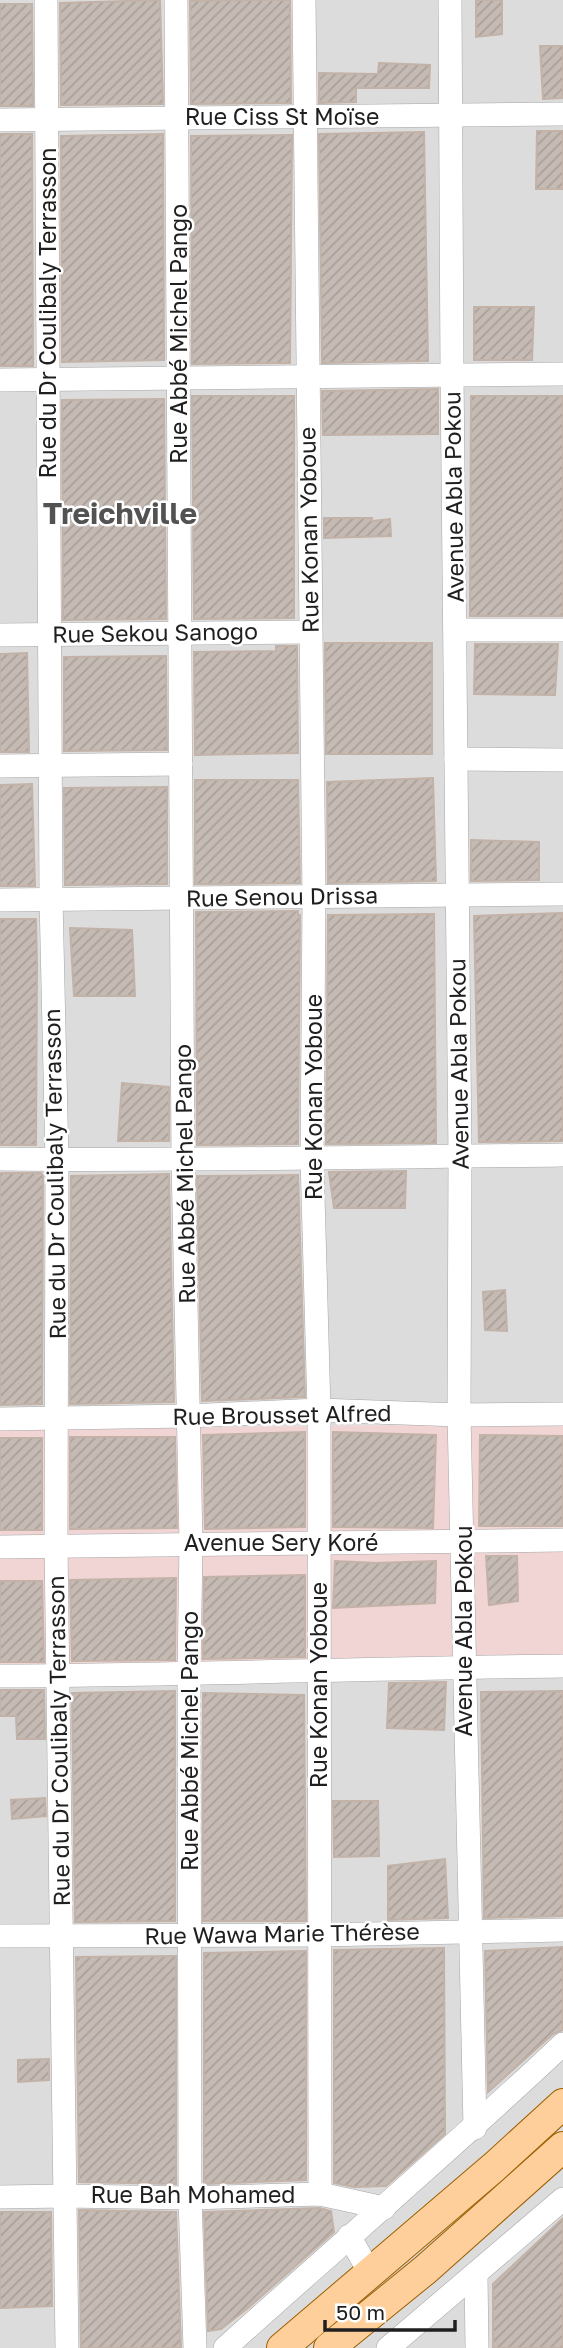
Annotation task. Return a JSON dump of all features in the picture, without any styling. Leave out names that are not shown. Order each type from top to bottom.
[{"type":"main road","points":[[282,2348],[494,2167],[563,2104]]},
{"type":"main road","points":[[329,2348],[425,2270],[563,2147]]},
{"type":"street","name":"Rue du Dr Coulibaly Terrasson","points":[[46,0],[51,900],[57,1160],[56,1545],[67,2348]]},
{"type":"street","name":"Rue Abbé Michel Pango","points":[[176,0],[183,1160],[191,1543],[190,2198],[195,2348]]},
{"type":"street","name":"Rue Konan Yoboue","points":[[303,0],[314,897],[312,1158],[319,1410],[320,2194]]},
{"type":"street","name":"Avenue Abla Pokou","points":[[450,0],[460,1156],[459,1415],[475,2128]]},
{"type":"street","name":"Rue Ciss St Moïse","points":[[0,120],[563,114]]},
{"type":"street","points":[[0,380],[563,374]]},
{"type":"street","points":[[456,630],[563,630]]},
{"type":"street","name":"Rue Sekou Sanogo","points":[[0,635],[310,632]]},
{"type":"street","points":[[456,759],[563,760]]},
{"type":"street","points":[[0,766],[181,764]]},
{"type":"street","name":"Rue Senou Drissa","points":[[0,900],[563,894]]},
{"type":"street","points":[[0,1160],[563,1155]]},
{"type":"street","name":"Rue Brousset Alfred","points":[[0,1419],[188,1416],[319,1410],[459,1415],[563,1414]]},
{"type":"street","name":"Avenue Sery Koré","points":[[0,1547],[563,1540]]},
{"type":"street","points":[[0,1676],[189,1675],[318,1669],[563,1666]]},
{"type":"street","name":"Rue Wawa Marie Thérèse","points":[[0,1936],[320,1935],[563,1930]]},
{"type":"street","points":[[225,2348],[349,2236],[475,2128],[563,2044]]},
{"type":"street","name":"Rue Bah Mohamed","points":[[0,2197],[190,2198],[320,2194],[384,2208]]},
{"type":"street","points":[[388,2348],[563,2199]]},
{"type":"street","points":[[349,2236],[369,2272]]},
{"type":"street","points":[[475,2275],[477,2348]]},
{"type":"shaded area","points":[[0,0],[563,0],[563,1423],[0,1430]]},
{"type":"shaded area","points":[[563,1423],[563,1670],[0,1675],[0,1430]]},
{"type":"shaded area","points":[[563,1670],[563,2348],[0,2348],[0,1675]]},
{"type":"building","points":[[160,0],[163,104],[61,105],[60,3]]},
{"type":"building","points":[[290,0],[291,103],[191,104],[190,1]]},
{"type":"building","points":[[476,0],[502,0],[502,34],[476,37]]},
{"type":"building","points":[[0,4],[32,4],[33,106],[0,106]]},
{"type":"building","points":[[540,46],[563,46],[563,98],[543,99]]},
{"type":"building","points":[[379,63],[430,65],[429,88],[356,88],[356,102],[319,103],[319,73],[378,74]]},
{"type":"building","points":[[537,131],[563,131],[563,189],[536,189]]},
{"type":"building","points":[[424,132],[428,361],[322,363],[319,134]]},
{"type":"building","points":[[0,134],[32,134],[33,366],[0,366]]},
{"type":"building","points":[[163,134],[164,360],[62,362],[61,136]]},
{"type":"building","points":[[292,135],[290,363],[192,364],[191,136]]},
{"type":"building","points":[[474,307],[534,307],[532,360],[474,360]]},
{"type":"building","points":[[438,389],[438,434],[323,435],[322,391]]},
{"type":"building","points":[[192,396],[294,396],[294,618],[194,619]]},
{"type":"building","points":[[471,396],[563,396],[563,616],[470,616]]},
{"type":"building","points":[[164,399],[166,619],[63,620],[62,400]]},
{"type":"building","points":[[324,518],[372,518],[372,521],[390,519],[391,536],[324,538]]},
{"type":"building","points":[[325,643],[432,643],[432,754],[326,754]]},
{"type":"building","points":[[475,644],[558,644],[555,695],[474,694]]},
{"type":"building","points":[[276,646],[297,646],[298,753],[195,755],[194,652],[276,651]]},
{"type":"building","points":[[27,653],[29,752],[0,752],[0,654]]},
{"type":"building","points":[[166,656],[167,750],[64,751],[64,657]]},
{"type":"building","points":[[433,778],[436,881],[328,883],[327,782]]},
{"type":"building","points":[[195,780],[298,780],[300,883],[195,884]]},
{"type":"building","points":[[32,784],[35,886],[0,886],[0,785]]},
{"type":"building","points":[[167,787],[167,884],[65,885],[64,788]]},
{"type":"building","points":[[471,840],[539,842],[539,880],[471,881]]},
{"type":"building","points":[[298,911],[298,1144],[197,1145],[196,912]]},
{"type":"building","points":[[563,913],[563,1141],[479,1142],[474,916]]},
{"type":"building","points":[[434,914],[436,1143],[326,1144],[328,915]]},
{"type":"building","points":[[0,919],[36,919],[36,1145],[0,1145]]},
{"type":"building","points":[[70,928],[132,930],[135,996],[74,996]]},
{"type":"building","points":[[122,1083],[169,1087],[169,1141],[118,1141]]},
{"type":"building","points":[[406,1171],[405,1208],[334,1208],[329,1172]]},
{"type":"building","points":[[0,1173],[41,1173],[43,1176],[42,1404],[0,1405]]},
{"type":"building","points":[[169,1174],[174,1402],[70,1404],[71,1176]]},
{"type":"building","points":[[298,1175],[305,1397],[202,1401],[197,1176]]},
{"type":"building","points":[[505,1290],[507,1331],[485,1330],[483,1292]]},
{"type":"building","points":[[305,1432],[305,1527],[205,1529],[203,1435]]},
{"type":"building","points":[[333,1432],[436,1435],[433,1528],[333,1527]]},
{"type":"building","points":[[480,1435],[563,1436],[563,1526],[479,1526]]},
{"type":"building","points":[[70,1437],[175,1437],[177,1528],[70,1529]]},
{"type":"building","points":[[0,1438],[42,1438],[42,1530],[0,1530]]},
{"type":"building","points":[[486,1556],[517,1556],[518,1601],[489,1605]]},
{"type":"building","points":[[335,1561],[436,1561],[435,1603],[333,1608]]},
{"type":"building","points":[[305,1575],[305,1657],[203,1659],[204,1577]]},
{"type":"building","points":[[176,1578],[175,1660],[72,1661],[70,1580]]},
{"type":"building","points":[[0,1581],[42,1581],[44,1662],[0,1662]]},
{"type":"building","points":[[446,1682],[444,1730],[387,1728],[389,1683]]},
{"type":"building","points":[[0,1690],[44,1690],[45,1739],[17,1739],[16,1716],[0,1716]]},
{"type":"building","points":[[175,1691],[175,1921],[75,1922],[72,1693]]},
{"type":"building","points":[[563,1691],[563,1916],[484,1918],[481,1692]]},
{"type":"building","points":[[203,1693],[304,1695],[306,1921],[203,1921]]},
{"type":"building","points":[[45,1798],[46,1816],[12,1819],[11,1800]]},
{"type":"building","points":[[333,1801],[378,1801],[379,1856],[334,1857]]},
{"type":"building","points":[[445,1859],[448,1918],[388,1920],[388,1866]]},
{"type":"building","points":[[563,1947],[563,2030],[553,2034],[488,2092],[485,1951]]},
{"type":"building","points":[[444,1948],[445,2134],[386,2186],[354,2187],[334,2183],[334,1950]]},
{"type":"building","points":[[306,1951],[306,2180],[204,2184],[204,1953]]},
{"type":"building","points":[[176,1956],[176,2184],[79,2182],[76,1957]]},
{"type":"building","points":[[49,2059],[49,2080],[18,2082],[18,2060]]},
{"type":"building","points":[[319,2208],[331,2211],[334,2232],[248,2308],[221,2329],[208,2331],[204,2212]]},
{"type":"building","points":[[79,2210],[176,2212],[181,2348],[81,2348]]},
{"type":"building","points":[[0,2212],[51,2212],[52,2306],[0,2308]]},
{"type":"building","points":[[563,2218],[563,2348],[493,2348],[493,2284]]},
{"type":"district","name":"Treichville","points":[[120,514]]}]
